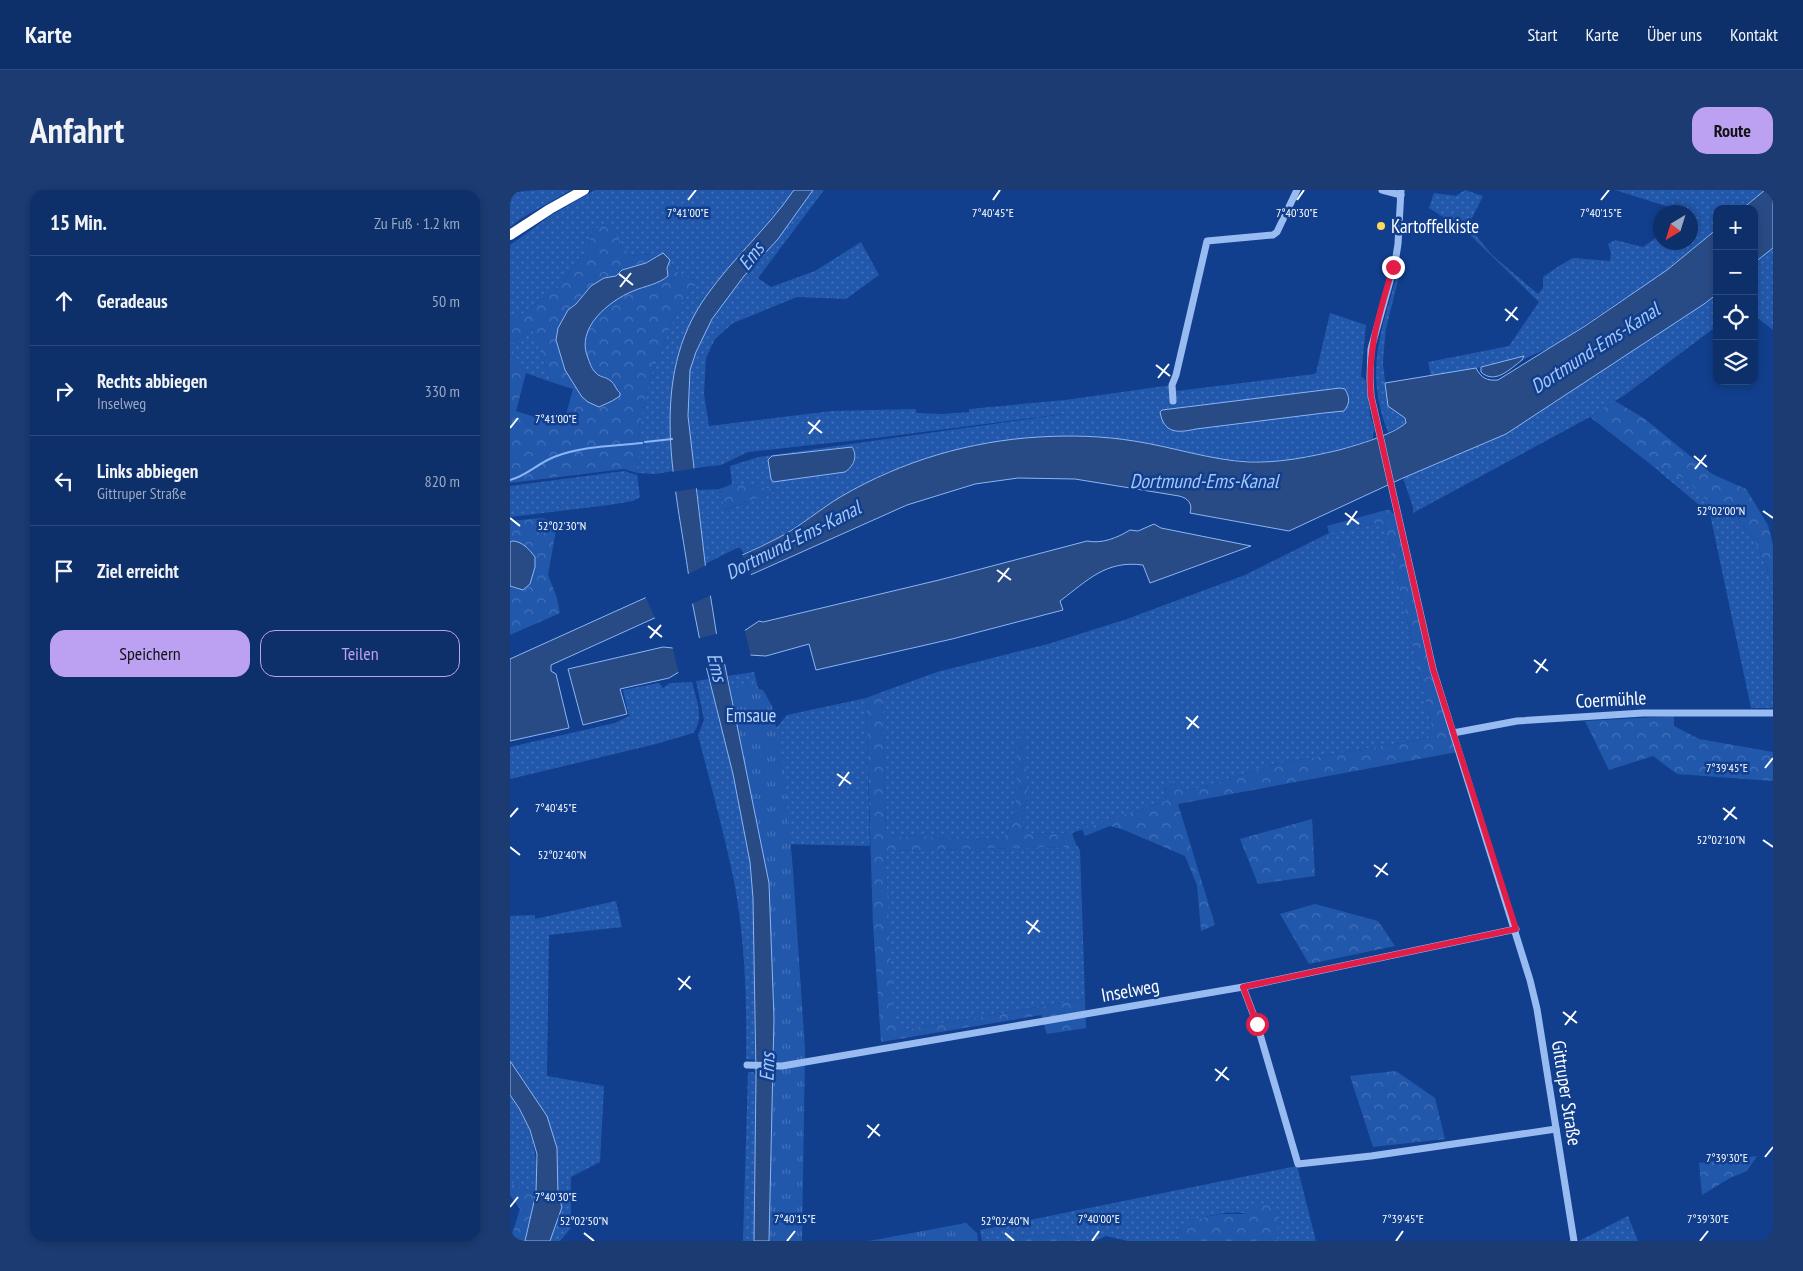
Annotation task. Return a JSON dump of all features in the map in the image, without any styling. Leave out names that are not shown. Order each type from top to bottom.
[{"type":"highway","points":[[510,235],[584,190]]},
{"type":"street","points":[[1173,400],[1172,385],[1176,375],[1207,241],[1273,235],[1277,232],[1297,190]]},
{"type":"street","name":"Gittruper Straße","points":[[1382,190],[1401,192],[1396,253],[1375,329],[1370,364],[1371,396],[1433,669],[1516,929],[1537,1009],[1574,1241]]},
{"type":"street","name":"Coermühle","points":[[1453,733],[1517,722],[1644,712],[1773,713]]},
{"type":"street","name":"Inselweg","points":[[748,1065],[782,1066],[1243,987],[1516,929]]},
{"type":"street","points":[[1243,987],[1257,1024],[1298,1164],[1371,1156],[1556,1130]]},
{"type":"green space","points":[[571,190],[510,227],[510,195],[516,192]]},
{"type":"green space","points":[[595,190],[794,190],[764,229],[706,296],[693,317],[677,359],[673,380],[671,424],[673,471],[655,474],[637,473],[639,429],[649,381],[679,306],[698,282],[679,274],[666,256],[649,254],[630,256],[621,244],[593,229],[586,252],[558,288],[510,323],[510,245],[553,214]]},
{"type":"green space","points":[[813,190],[824,190],[758,278],[771,287],[815,271],[861,242],[879,275],[846,299],[797,297],[733,323],[715,339],[706,358],[704,394],[709,426],[832,411],[916,409],[916,413],[969,412],[969,409],[1065,400],[1172,385],[1177,391],[1314,374],[1316,373],[1330,313],[1366,325],[1361,376],[1366,381],[1370,415],[1375,431],[1373,432],[1373,439],[1305,458],[1267,462],[1221,459],[1135,441],[1111,438],[1061,436],[1013,439],[936,455],[884,474],[840,498],[778,538],[744,553],[739,547],[705,564],[697,490],[720,489],[725,510],[778,490],[732,484],[730,466],[759,457],[1071,413],[748,452],[721,465],[694,468],[689,418],[688,381],[696,353],[714,317],[727,298],[800,209]]},
{"type":"green space","points":[[1465,190],[1483,196],[1468,226],[1492,255],[1538,294],[1543,288],[1543,277],[1573,258],[1610,261],[1611,253],[1608,244],[1615,240],[1643,247],[1653,240],[1653,250],[1691,250],[1667,270],[1553,346],[1522,360],[1523,356],[1476,368],[1431,376],[1428,362],[1509,346],[1539,302],[1467,232],[1429,208],[1434,193],[1456,196]]},
{"type":"green space","points":[[1615,190],[1765,190],[1747,205],[1713,205],[1713,232],[1698,245],[1698,205],[1663,205]]},
{"type":"green space","points":[[608,224],[630,256],[663,253],[679,274],[698,282],[679,306],[649,381],[639,429],[637,473],[624,469],[510,483],[510,353],[526,373],[516,411],[563,426],[573,389],[551,382],[532,328],[513,343],[510,340],[510,323],[558,288],[586,252],[593,229]],"holes":[[[659,255],[668,265],[668,276],[615,300],[592,323],[587,332],[585,342],[587,357],[596,373],[612,382],[620,396],[594,404],[588,402],[582,397],[565,370],[556,340],[558,328],[572,306],[576,304],[591,286],[604,278],[616,276],[622,270],[646,263]]]},
{"type":"green space","points":[[1773,248],[1773,330],[1758,318],[1758,260]]},
{"type":"green space","points":[[1398,272],[1400,272],[1386,329],[1383,364],[1388,406],[1403,416],[1406,422],[1404,425],[1388,432],[1377,390],[1376,370],[1381,332]]},
{"type":"green space","points":[[1713,297],[1713,329],[1626,394],[1590,417],[1413,513],[1413,507],[1403,478],[1506,434]]},
{"type":"green space","points":[[532,328],[551,382],[526,373],[510,353],[510,340],[513,343]]},
{"type":"green space","points":[[1615,401],[1645,419],[1712,474],[1746,489],[1768,525],[1773,545],[1773,583],[1756,543],[1738,519],[1704,498],[1685,479],[1649,463],[1590,417]]},
{"type":"green space","points":[[1649,463],[1685,479],[1704,498],[1738,519],[1756,543],[1773,583],[1773,708],[1751,708],[1710,514]]},
{"type":"green space","points":[[624,471],[637,475],[640,497],[633,501],[510,517],[510,486]]},
{"type":"green space","points":[[732,484],[779,490],[724,510],[720,489]]},
{"type":"green space","points":[[1390,510],[1395,515],[1457,752],[1178,804],[1215,925],[1201,931],[1197,885],[1185,856],[1110,826],[1085,836],[1082,829],[1166,801],[1164,786],[1169,780],[1182,791],[1202,787],[1281,763],[1429,738],[1432,727],[1384,522],[1329,533],[1327,526]]},
{"type":"green space","points":[[542,518],[551,521],[550,526],[556,530],[548,575],[557,598],[560,613],[510,635],[510,586],[523,590],[530,585],[534,563],[531,552],[527,548],[512,541],[510,542],[510,521]]},
{"type":"green space","points":[[1384,522],[1432,727],[1429,738],[1281,763],[1202,787],[1182,791],[1169,780],[1164,787],[1166,801],[1072,833],[1024,834],[1022,816],[1028,796],[1017,742],[1017,795],[1011,827],[1002,839],[886,836],[882,692],[937,672],[1048,644],[1127,619],[1245,575],[1329,533]]},
{"type":"green space","points":[[754,672],[769,731],[777,727],[787,715],[866,698],[870,846],[781,844],[769,883],[728,676]]},
{"type":"green space","points":[[709,679],[733,774],[750,862],[753,898],[755,1060],[746,1059],[744,968],[740,921],[733,876],[698,735],[704,720],[696,681]]},
{"type":"green space","points":[[692,682],[699,715],[697,727],[693,733],[656,744],[510,779],[510,747],[615,723],[629,716],[623,690],[659,683],[663,688],[670,683]]},
{"type":"green space","name":"Emsaue","points":[[748,686],[763,690],[772,706],[784,767],[805,1050],[802,1241],[762,1241],[766,950],[721,690]]},
{"type":"green space","points":[[882,692],[886,836],[1002,839],[1011,827],[1017,795],[1017,742],[1023,730],[1028,796],[1022,816],[1024,834],[1072,833],[1076,844],[1070,847],[885,851],[894,1023],[904,1030],[1085,999],[1086,1028],[1047,1034],[1041,1015],[881,1042],[873,925],[866,698]]},
{"type":"green space","points":[[1674,716],[1674,726],[1699,739],[1773,752],[1773,781],[1677,774],[1653,756],[1609,770],[1585,721]]},
{"type":"green space","points":[[1312,819],[1315,876],[1258,884],[1240,839]]},
{"type":"green space","points":[[1076,844],[1080,850],[1085,999],[904,1030],[893,1023],[885,851],[1070,847]]},
{"type":"green space","points":[[616,901],[622,927],[549,935],[547,1076],[604,1086],[600,1162],[571,1177],[571,1228],[560,1241],[550,1241],[562,1207],[558,1196],[557,1148],[547,1116],[510,1061],[510,916],[535,915],[535,919]]},
{"type":"green space","points":[[1315,904],[1378,921],[1395,946],[1309,964],[1280,914]]},
{"type":"green space","points":[[1396,1071],[1435,1098],[1445,1139],[1373,1147],[1350,1076]]},
{"type":"green space","points":[[748,1072],[753,1072],[756,1075],[754,1241],[743,1241]]},
{"type":"green space","points":[[510,1095],[524,1119],[533,1142],[536,1165],[536,1193],[510,1183]]},
{"type":"green space","points":[[1757,1156],[1747,1171],[1730,1178],[1702,1195],[1699,1163]]},
{"type":"green space","points":[[1297,1166],[1316,1241],[1277,1241],[1277,1237],[1253,1218],[1246,1214],[1230,1213],[1202,1218],[1178,1228],[1179,1238],[1189,1241],[1128,1241],[1106,1236],[1095,1241],[1083,1241],[1059,1234],[1017,1237],[1011,1241],[982,1241],[980,1230]]},
{"type":"green space","points":[[510,1183],[536,1193],[525,1241],[510,1241],[520,1209],[510,1195]]},
{"type":"green space","points":[[1262,1203],[1276,1207],[1278,1222],[1277,1241],[1189,1241],[1179,1239],[1178,1227],[1189,1221],[1219,1214],[1247,1214]]},
{"type":"green space","points":[[1628,1216],[1638,1241],[1579,1241]]},
{"type":"green space","points":[[966,1223],[977,1233],[978,1241],[869,1241]]},
{"type":"green space","points":[[1059,1234],[1083,1241],[1011,1241],[1017,1237]]},
{"type":"water","points":[[794,190],[813,190],[778,239],[744,276],[712,319],[696,352],[690,370],[688,416],[706,571],[778,538],[842,496],[865,484],[913,463],[962,448],[1013,439],[1075,436],[1099,437],[1122,439],[1220,459],[1261,462],[1306,457],[1364,442],[1392,432],[1406,423],[1405,418],[1388,406],[1385,383],[1476,368],[1485,378],[1498,380],[1585,326],[1667,270],[1691,250],[1698,250],[1698,245],[1713,232],[1713,297],[1506,434],[1403,478],[1289,531],[1190,513],[1191,507],[1189,502],[1179,496],[1075,479],[1018,478],[975,484],[907,505],[710,593],[717,637],[744,631],[759,621],[763,622],[939,580],[1087,541],[1109,540],[1130,530],[1138,531],[1154,524],[1161,528],[1251,546],[1150,583],[1143,565],[1130,564],[1118,566],[1098,573],[1060,601],[1063,610],[952,639],[816,670],[809,644],[766,656],[749,655],[724,661],[769,883],[774,1018],[769,1241],[754,1241],[756,1075],[753,898],[750,862],[733,774],[706,666],[679,672],[669,678],[620,689],[627,714],[583,725],[568,669],[663,647],[673,648],[700,641],[692,601],[551,665],[551,671],[556,674],[569,728],[510,741],[510,659],[689,578],[673,470],[670,433],[671,397],[677,362],[688,327],[707,295]]},
{"type":"water","points":[[1765,190],[1773,190],[1773,248],[1758,260],[1758,205],[1747,205]]},
{"type":"water","points":[[663,253],[670,260],[667,268],[668,276],[614,301],[590,326],[586,336],[585,347],[591,365],[597,374],[612,382],[620,396],[599,407],[588,402],[582,397],[565,370],[556,340],[558,328],[568,310],[576,304],[591,286],[604,278],[616,276],[622,270],[646,263]]},
{"type":"water","points":[[1524,356],[1512,368],[1497,376],[1486,376],[1481,372],[1481,367]]},
{"type":"water","points":[[1340,388],[1345,389],[1348,398],[1344,411],[1183,431],[1168,428],[1160,412],[1162,410]]},
{"type":"water","points":[[852,447],[855,454],[854,461],[845,472],[773,482],[771,479],[768,460],[772,456]]},
{"type":"water","points":[[516,541],[528,548],[535,557],[535,567],[530,584],[523,590],[510,586],[510,542]]},
{"type":"water","points":[[510,1061],[547,1116],[557,1148],[558,1196],[562,1207],[550,1241],[525,1241],[536,1193],[537,1154],[530,1130],[510,1095]]},
{"type":"pier","points":[[697,468],[699,488],[673,492],[671,472]]},
{"type":"pier","points":[[741,552],[752,577],[656,620],[645,596],[707,565],[708,567]]},
{"type":"pier","points":[[744,627],[751,657],[679,675],[672,645]]},
{"type":"waterway","points":[[645,442],[672,439]]},
{"type":"waterway","points":[[510,480],[522,476],[548,460],[565,453],[598,447],[642,443]]},
{"type":"place","name":"Kartoffelkiste","points":[[1381,226]]},
{"type":"route","points":[[1257,1024],[1243,987],[1516,929],[1433,669],[1371,396],[1371,349],[1393,267]]},
{"type":"water label","name":"Ems","points":[[751,256]]},
{"type":"water label","name":"Dortmund-Ems-Kanal","points":[[1595,348]]},
{"type":"water label","name":"Dortmund-Ems-Kanal","points":[[1204,481]]},
{"type":"water label","name":"Dortmund-Ems-Kanal","points":[[793,540]]},
{"type":"water label","name":"Ems","points":[[717,667]]},
{"type":"water label","name":"Ems","points":[[767,1067]]}]
